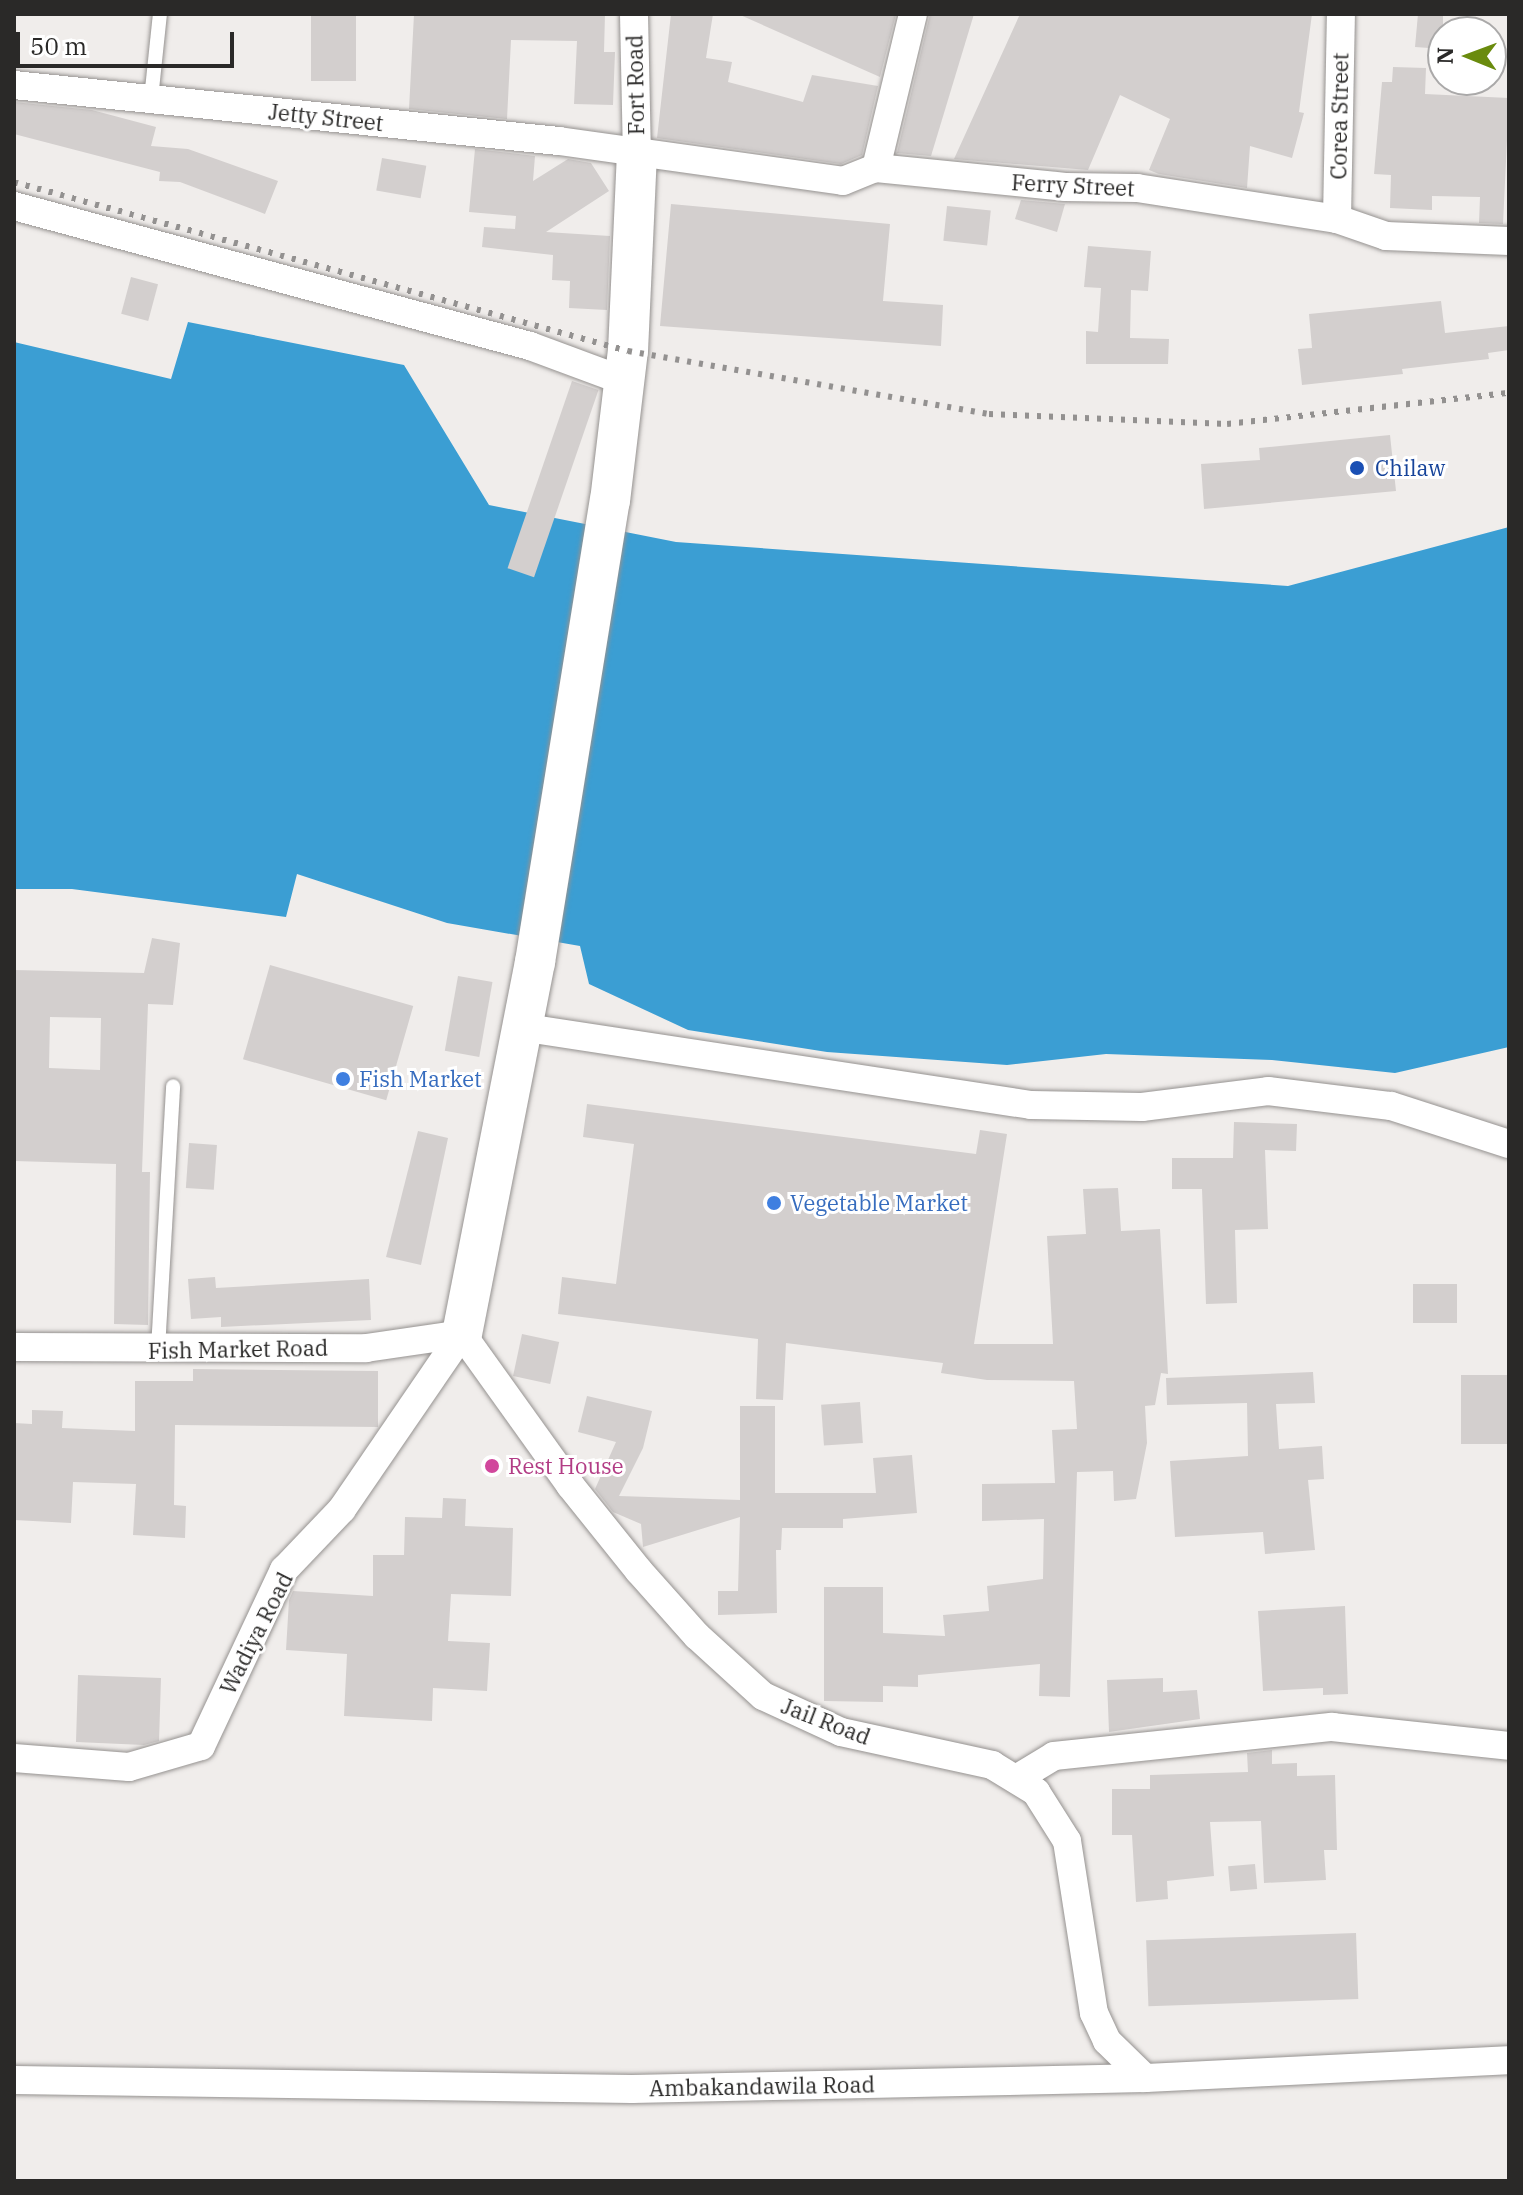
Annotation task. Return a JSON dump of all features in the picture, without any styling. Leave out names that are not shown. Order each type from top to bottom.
[{"type":"street","name":"Fort Road","points":[[634,14],[637,155]]},
{"type":"street","points":[[876,168],[913,14]]},
{"type":"street","name":"Corea Street","points":[[1337,219],[1341,14]]},
{"type":"street","name":"Jetty Street","points":[[14,85],[559,141],[637,155]]},
{"type":"street","name":"Ferry Street","points":[[637,155],[843,181],[876,168],[1065,187],[1137,188],[1337,219],[1386,236],[1509,241]]},
{"type":"street","points":[[462,1334],[535,962],[610,501],[624,381],[637,155]]},
{"type":"street","points":[[14,206],[530,346],[624,381]]},
{"type":"street","points":[[520,1027],[1031,1105],[1142,1107],[1283,1093],[1391,1106],[1509,1144]]},
{"type":"street","name":"Fish Market Road","points":[[14,1347],[366,1348],[462,1334]]},
{"type":"street","name":"Wadiya Road","points":[[14,1758],[129,1767],[201,1746],[284,1570],[342,1509],[462,1334]]},
{"type":"street","name":"Jail Road","points":[[462,1334],[570,1485],[639,1571],[718,1657],[763,1696],[841,1732],[965,1756],[1016,1779],[1036,1792],[1067,1841],[1094,2013],[1107,2041],[1145,2078]]},
{"type":"street","points":[[1016,1779],[1054,1756],[1332,1727],[1509,1746]]},
{"type":"street","name":"Ambakandawila Road","points":[[14,2080],[632,2089],[1145,2078],[1509,2060]]},
{"type":"lane","points":[[151,99],[160,14]]},
{"type":"lane","points":[[158,1349],[173,1086]]},
{"type":"water","points":[[188,322],[404,365],[489,505],[676,542],[1288,586],[1509,527],[1509,1047],[1395,1073],[1272,1060],[1106,1054],[1007,1065],[827,1052],[688,1030],[589,984],[580,946],[447,923],[297,874],[286,917],[72,889],[14,889],[14,342],[171,379]]},
{"type":"building","points":[[311,14],[356,14],[356,81],[311,81]]},
{"type":"building","points":[[414,14],[605,14],[604,52],[615,52],[613,105],[574,104],[577,41],[511,40],[507,119],[409,109]]},
{"type":"building","points":[[671,14],[713,14],[706,58],[732,62],[728,82],[803,102],[812,75],[878,86],[862,155],[841,164],[657,138]]},
{"type":"building","points":[[738,14],[896,14],[880,77]]},
{"type":"building","points":[[930,14],[974,14],[931,156],[897,153]]},
{"type":"building","points":[[1020,14],[1312,14],[1299,112],[1304,113],[1292,158],[1250,146],[1247,188],[1159,174],[1149,170],[1170,119],[1120,95],[1088,170],[954,159]]},
{"type":"building","points":[[1418,14],[1443,14],[1427,16],[1427,48],[1415,47]]},
{"type":"building","points":[[1393,67],[1426,68],[1427,96],[1509,98],[1503,224],[1479,223],[1480,197],[1432,196],[1432,210],[1390,208],[1391,175],[1374,174],[1382,82],[1392,82]]},
{"type":"building","points":[[14,102],[92,110],[156,127],[151,146],[188,149],[278,181],[265,214],[180,182],[159,181],[160,172],[14,134]]},
{"type":"building","points":[[475,149],[535,156],[533,181],[568,159],[591,163],[609,191],[546,232],[610,236],[607,310],[569,308],[570,281],[552,280],[553,255],[482,247],[484,227],[515,229],[516,216],[469,212]]},
{"type":"building","points":[[382,158],[426,166],[421,198],[376,190]]},
{"type":"building","points":[[1021,200],[1065,204],[1057,232],[1015,219]]},
{"type":"building","points":[[671,204],[890,224],[883,301],[943,305],[941,346],[660,326]]},
{"type":"building","points":[[947,206],[991,211],[987,245],[943,241]]},
{"type":"building","points":[[1088,246],[1151,251],[1148,291],[1131,290],[1130,338],[1169,339],[1168,364],[1086,364],[1086,331],[1098,332],[1101,288],[1084,287]]},
{"type":"building","points":[[131,277],[158,284],[148,321],[121,314]]},
{"type":"building","points":[[1441,301],[1445,333],[1509,326],[1509,350],[1488,353],[1489,359],[1402,369],[1403,374],[1302,385],[1298,349],[1312,348],[1309,314]]},
{"type":"building","points":[[572,381],[598,390],[534,577],[508,568]]},
{"type":"building","points":[[1390,435],[1396,491],[1204,509],[1201,464],[1260,460],[1259,448]]},
{"type":"building","points":[[152,938],[180,943],[173,1005],[148,1004],[142,1172],[150,1172],[148,1325],[114,1324],[116,1164],[14,1161],[14,970],[144,973]],"holes":[[[50,1017],[101,1018],[100,1070],[49,1068]]]},
{"type":"building","points":[[270,965],[413,1006],[386,1100],[243,1059]]},
{"type":"building","points":[[458,976],[492,982],[479,1057],[445,1051]]},
{"type":"building","points":[[587,1104],[976,1154],[980,1130],[1007,1134],[974,1344],[1053,1344],[1047,1236],[1086,1234],[1083,1189],[1118,1188],[1121,1231],[1160,1229],[1168,1374],[1161,1373],[1155,1405],[1145,1406],[1147,1443],[1136,1499],[1114,1501],[1113,1471],[1077,1472],[1070,1697],[1039,1696],[1040,1664],[918,1675],[918,1687],[883,1686],[883,1702],[824,1701],[824,1587],[883,1587],[883,1633],[945,1636],[943,1615],[989,1611],[987,1586],[1043,1579],[1044,1519],[982,1521],[982,1484],[1055,1483],[1052,1430],[1077,1429],[1074,1381],[987,1380],[941,1373],[943,1363],[786,1343],[783,1400],[756,1399],[758,1339],[558,1314],[562,1277],[616,1284],[634,1144],[583,1137]]},
{"type":"building","points":[[1234,1122],[1297,1124],[1296,1151],[1265,1150],[1268,1229],[1235,1230],[1237,1303],[1206,1304],[1202,1189],[1172,1189],[1172,1158],[1233,1158]]},
{"type":"building","points":[[418,1131],[448,1138],[421,1265],[386,1257]]},
{"type":"building","points":[[189,1143],[217,1145],[214,1190],[186,1188]]},
{"type":"building","points":[[215,1277],[216,1288],[369,1279],[371,1320],[221,1327],[221,1317],[191,1319],[188,1279]]},
{"type":"building","points":[[1413,1284],[1457,1284],[1457,1323],[1413,1323]]},
{"type":"building","points":[[522,1334],[559,1342],[550,1384],[513,1376]]},
{"type":"building","points":[[193,1369],[378,1371],[378,1427],[175,1425],[174,1505],[186,1506],[185,1538],[133,1535],[136,1484],[73,1482],[71,1523],[14,1520],[14,1423],[32,1424],[32,1410],[63,1411],[62,1428],[135,1431],[135,1381],[193,1381]]},
{"type":"building","points":[[1313,1372],[1315,1403],[1276,1404],[1279,1449],[1322,1446],[1324,1479],[1308,1480],[1315,1550],[1265,1554],[1263,1532],[1175,1537],[1170,1461],[1248,1456],[1247,1403],[1167,1405],[1166,1378]]},
{"type":"building","points":[[1461,1375],[1509,1375],[1509,1444],[1461,1444]]},
{"type":"building","points":[[587,1396],[652,1411],[643,1448],[619,1496],[740,1500],[740,1406],[775,1406],[775,1493],[876,1493],[873,1458],[912,1455],[917,1513],[843,1519],[843,1528],[782,1528],[781,1550],[776,1550],[777,1613],[718,1615],[718,1591],[738,1591],[740,1517],[643,1547],[641,1524],[613,1512],[595,1489],[616,1442],[578,1432]]},
{"type":"building","points":[[860,1402],[863,1443],[824,1446],[821,1405]]},
{"type":"building","points":[[443,1498],[466,1499],[465,1526],[513,1528],[511,1596],[451,1594],[448,1641],[490,1643],[487,1691],[433,1688],[432,1721],[344,1716],[347,1654],[286,1650],[289,1600],[293,1591],[373,1596],[373,1555],[404,1555],[405,1517],[442,1518]]},
{"type":"building","points":[[1345,1606],[1348,1694],[1323,1695],[1323,1688],[1263,1691],[1258,1611]]},
{"type":"building","points":[[78,1675],[161,1678],[159,1741],[144,1745],[76,1742]]},
{"type":"building","points":[[1163,1678],[1163,1692],[1197,1690],[1200,1719],[1109,1732],[1107,1680]]},
{"type":"building","points":[[1272,1750],[1272,1764],[1297,1763],[1297,1776],[1335,1775],[1337,1850],[1324,1850],[1326,1880],[1264,1883],[1261,1821],[1210,1822],[1214,1876],[1167,1881],[1168,1899],[1136,1902],[1132,1835],[1112,1835],[1112,1789],[1150,1789],[1150,1775],[1248,1772],[1247,1753]]},
{"type":"building","points":[[1255,1864],[1257,1889],[1230,1891],[1228,1866]]},
{"type":"building","points":[[1356,1933],[1358,1999],[1148,2006],[1146,1940]]},
{"type":"railway","points":[[14,182],[628,351],[989,414],[1227,424],[1509,393]]},
{"type":"place","name":"Chilaw","points":[[1357,468]]},
{"type":"place","name":"Fish Market","points":[[343,1079]]},
{"type":"place","name":"Vegetable Market","points":[[774,1203]]},
{"type":"place","name":"Rest House","points":[[492,1466]]}]
